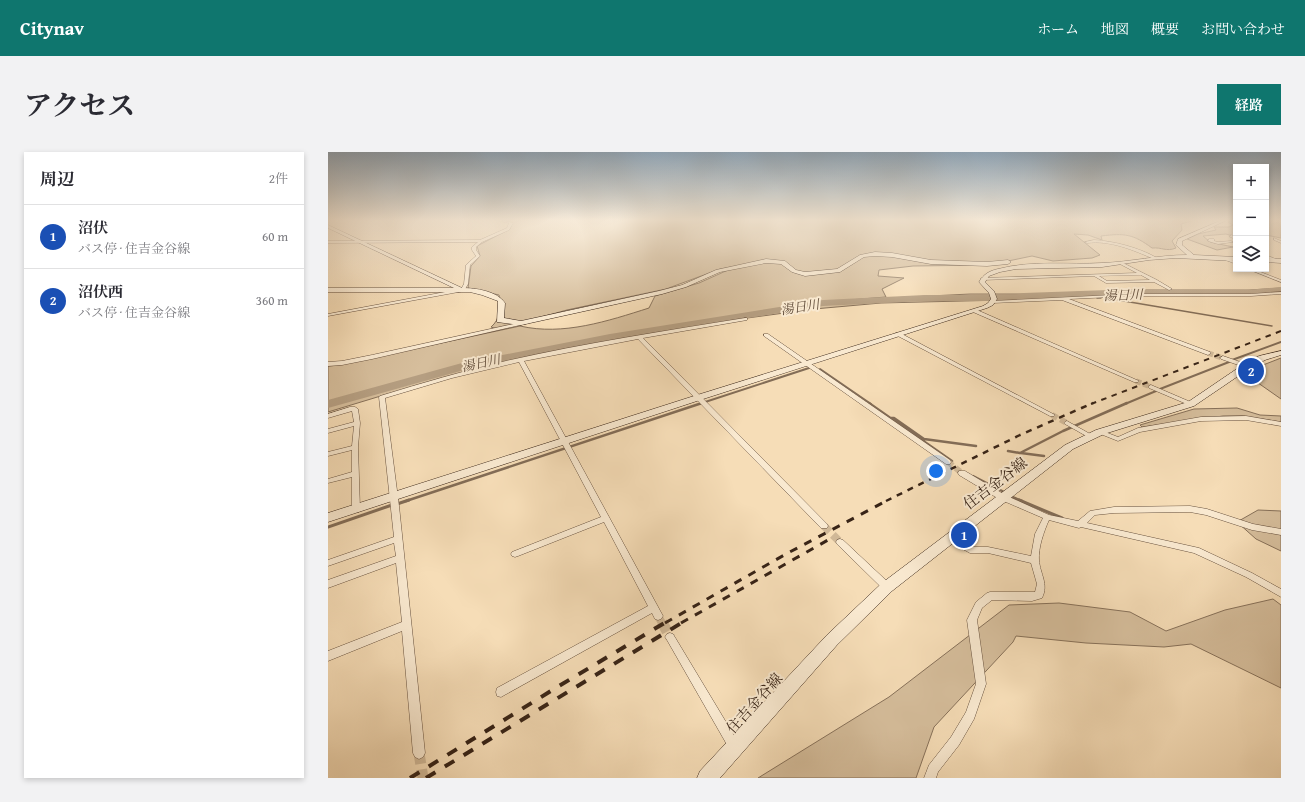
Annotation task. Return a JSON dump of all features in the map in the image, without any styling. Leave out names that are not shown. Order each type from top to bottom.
[{"type":"street","points":[[377,249],[463,290]]},
{"type":"street","points":[[463,290],[466,284],[468,265],[478,256],[474,249]]},
{"type":"street","points":[[1131,249],[1155,258]]},
{"type":"street","points":[[1184,249],[1193,257]]},
{"type":"street","points":[[328,364],[372,357],[660,293],[684,286],[718,271],[766,261],[783,262],[794,271],[813,274],[838,271],[862,256],[875,254],[892,255],[931,262],[987,264],[1018,260]]},
{"type":"street","points":[[982,279],[988,273],[999,270],[1053,265],[1100,266],[1155,258],[1193,257],[1233,259]]},
{"type":"street","points":[[1269,257],[1279,261]]},
{"type":"street","points":[[1224,258],[1233,262]]},
{"type":"street","points":[[1031,259],[1053,265]]},
{"type":"street","points":[[1269,260],[1279,261]]},
{"type":"street","points":[[1121,263],[1156,280],[1170,289]]},
{"type":"street","points":[[1257,272],[1281,282]]},
{"type":"street","points":[[982,279],[1142,274]]},
{"type":"street","points":[[1095,275],[1106,282],[1156,280]]},
{"type":"street","points":[[982,279],[982,282],[992,299]]},
{"type":"street","points":[[328,290],[477,291],[500,300],[502,303],[500,320],[513,323],[527,322]]},
{"type":"street","points":[[328,315],[463,290]]},
{"type":"street","points":[[328,518],[394,502],[701,401],[806,363],[974,311],[985,307],[992,299],[1171,295],[1251,295],[1281,293]]},
{"type":"street","points":[[1062,298],[1208,353]]},
{"type":"street","points":[[974,311],[1136,380]]},
{"type":"street","points":[[419,754],[400,558],[382,397],[474,370],[521,360],[745,320]]},
{"type":"street","points":[[641,339],[687,333]]},
{"type":"street","points":[[898,334],[1052,415]]},
{"type":"street","points":[[766,335],[948,462]]},
{"type":"street","points":[[641,339],[824,526]]},
{"type":"street","name":"住吉金谷線","points":[[706,778],[832,640],[887,587],[1069,447],[1095,434],[1191,404],[1247,366],[1262,358],[1281,353]]},
{"type":"street","points":[[1223,358],[1247,366]]},
{"type":"street","points":[[501,692],[656,611],[521,360]]},
{"type":"street","points":[[1150,387],[1191,404]]},
{"type":"street","points":[[328,416],[350,409],[355,409],[357,423],[355,447],[356,510]]},
{"type":"street","points":[[1071,425],[1095,434],[1118,439],[1138,430],[1201,419],[1246,418],[1281,424]]},
{"type":"street","points":[[328,431],[357,423]]},
{"type":"street","points":[[328,454],[355,447]]},
{"type":"street","points":[[328,481],[356,473]]},
{"type":"street","points":[[962,473],[1002,498],[1047,517],[1196,550],[1281,594]]},
{"type":"street","points":[[1079,525],[1093,513],[1114,510],[1190,509],[1207,512],[1252,527],[1281,532]]},
{"type":"street","points":[[930,778],[932,769],[955,742],[970,715],[981,684],[972,620],[979,605],[990,596],[1032,597],[1039,595],[1041,584],[1035,560],[1039,534],[1047,517]]},
{"type":"street","points":[[516,554],[606,518]]},
{"type":"street","points":[[949,538],[970,550],[988,550],[1035,560]]},
{"type":"street","points":[[328,563],[398,539]]},
{"type":"street","points":[[840,542],[887,587]]},
{"type":"street","points":[[328,584],[400,558]]},
{"type":"street","points":[[328,656],[406,625]]},
{"type":"street","points":[[670,636],[735,748]]},
{"type":"shaded area","points":[[478,249],[1093,249],[1100,255],[1092,258],[1053,261],[1032,256],[989,265],[913,266],[879,270],[878,276],[904,278],[882,289],[886,297],[849,300],[970,294],[1032,294],[1144,290],[1249,290],[1281,288],[1281,292],[1237,295],[1137,294],[1005,300],[881,303],[814,309],[740,319],[511,361],[384,395],[328,412],[328,366],[339,365],[520,326],[536,329],[553,329],[585,326],[602,322],[649,308],[655,296],[699,283],[737,266],[720,269],[666,289],[567,310],[497,329],[491,327],[500,312],[499,295],[468,288],[471,266],[480,256]]},
{"type":"shaded area","points":[[1281,358],[1281,399],[1251,378],[1258,367]]},
{"type":"shaded area","points":[[1237,408],[1260,415],[1281,416],[1281,422],[1242,416],[1223,416],[1142,427],[1140,425],[1194,409]]},
{"type":"shaded area","points":[[1258,510],[1281,511],[1281,551],[1256,539],[1237,522]]},
{"type":"shaded area","points":[[1273,599],[1281,605],[1281,688],[1191,644],[1164,647],[1086,643],[1016,636],[1013,642],[934,727],[916,778],[758,778],[889,697],[1009,605],[1059,603],[1130,612],[1166,631],[1225,610]]},
{"type":"waterway","name":"湯日川","points":[[328,404],[462,367],[610,337],[823,303],[925,298],[1015,298],[1024,296],[1058,296],[1136,292],[1247,293],[1281,290]]},
{"type":"waterway","points":[[1106,298],[1272,326]]},
{"type":"waterway","points":[[1232,360],[1281,342]]},
{"type":"waterway","points":[[1160,389],[1229,362]]},
{"type":"waterway","points":[[699,404],[809,368]]},
{"type":"waterway","points":[[820,369],[871,404]]},
{"type":"waterway","points":[[1125,404],[1156,391]]},
{"type":"waterway","points":[[406,501],[702,403]]},
{"type":"waterway","points":[[869,403],[890,418]]},
{"type":"waterway","points":[[1008,451],[1020,453],[1063,431],[1127,403]]},
{"type":"waterway","points":[[890,418],[894,418],[924,439],[976,446]]},
{"type":"waterway","points":[[890,418],[952,461]]},
{"type":"waterway","points":[[1021,453],[1044,456]]},
{"type":"waterway","points":[[973,476],[1006,493]]},
{"type":"waterway","points":[[1010,496],[1022,501]]},
{"type":"waterway","points":[[1019,500],[1062,518]]},
{"type":"waterway","points":[[397,504],[406,501]]},
{"type":"waterway","points":[[328,527],[392,505]]},
{"type":"tunnel","points":[[1208,353],[1223,358]]},
{"type":"tunnel","points":[[1136,381],[1151,387]]},
{"type":"tunnel","points":[[1052,415],[1067,423]]},
{"type":"tunnel","points":[[948,462],[962,473]]},
{"type":"tunnel","points":[[824,526],[840,542]]},
{"type":"tunnel","points":[[658,616],[662,623]]},
{"type":"tunnel","points":[[662,622],[670,637]]},
{"type":"tunnel","points":[[419,753],[423,778]]},
{"type":"railway","points":[[1091,404],[1281,331]]},
{"type":"railway","points":[[888,500],[1020,435],[1093,403]]},
{"type":"railway","points":[[665,623],[786,554],[888,500]]},
{"type":"railway","points":[[681,623],[828,540]]},
{"type":"railway","points":[[410,778],[666,622]]},
{"type":"railway","points":[[426,778],[683,622]]},
{"type":"place","name":"沼伏西","points":[[1251,371]]},
{"type":"place","name":"沼伏","points":[[964,535]]}]
